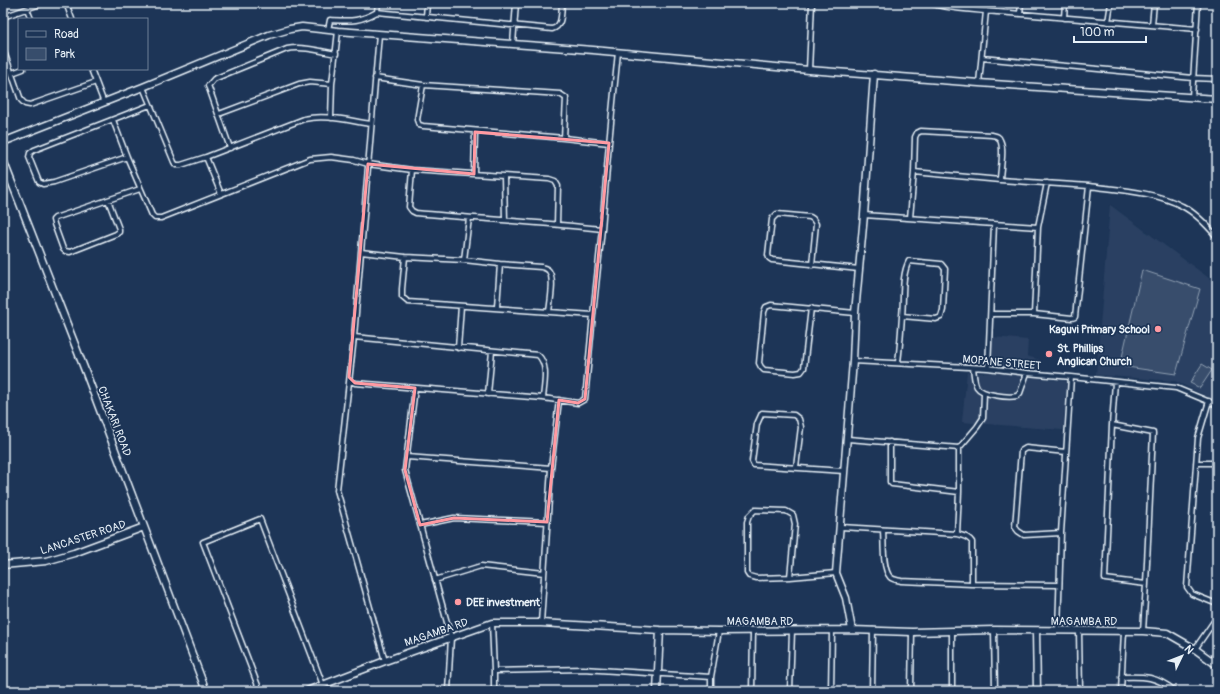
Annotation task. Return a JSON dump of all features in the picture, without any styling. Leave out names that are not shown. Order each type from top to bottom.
[{"type":"street","points":[[3,17],[43,3]]},
{"type":"street","points":[[66,3],[72,18]]},
{"type":"street","points":[[377,12],[378,3]]},
{"type":"street","points":[[426,17],[427,3]]},
{"type":"street","points":[[513,44],[516,3]]},
{"type":"street","points":[[328,30],[330,20],[360,20],[377,12],[552,29],[558,26],[561,20],[562,3]]},
{"type":"street","points":[[809,70],[812,3]]},
{"type":"street","points":[[931,3],[934,5],[986,11],[1197,29]]},
{"type":"street","points":[[1020,14],[1021,3]]},
{"type":"street","points":[[1064,18],[1065,3]]},
{"type":"street","points":[[1108,22],[1111,3]]},
{"type":"street","points":[[1152,25],[1154,3]]},
{"type":"street","points":[[1192,97],[1198,3]]},
{"type":"street","points":[[28,9],[31,18]]},
{"type":"street","points":[[979,83],[986,11]]},
{"type":"street","points":[[3,142],[104,103],[269,35],[290,29],[302,28],[618,52],[809,70],[1217,99]]},
{"type":"street","points":[[331,118],[332,84],[338,31]]},
{"type":"street","points":[[379,34],[354,337],[349,377],[350,381],[337,490],[385,661]]},
{"type":"street","points":[[230,148],[208,86],[214,79],[287,49],[303,48],[336,54]]},
{"type":"street","points":[[3,49],[21,100],[23,103],[28,105],[96,82]]},
{"type":"street","points":[[350,381],[355,383],[578,402],[585,399],[618,52]]},
{"type":"street","points":[[982,58],[1217,79]]},
{"type":"street","points":[[12,73],[20,70]]},
{"type":"street","points":[[91,70],[104,103]]},
{"type":"street","points":[[852,630],[846,598],[836,573],[848,439],[855,313],[864,215],[874,74]]},
{"type":"street","points":[[375,78],[423,84],[560,94],[566,98],[564,138]]},
{"type":"street","points":[[219,114],[299,84],[310,82],[332,84]]},
{"type":"street","points":[[423,84],[417,120],[419,125],[422,126],[609,143]]},
{"type":"street","points":[[143,87],[174,162],[176,165],[182,166],[304,119],[321,117],[371,124]]},
{"type":"street","points":[[127,157],[54,182],[43,184],[38,182],[29,157],[30,153],[34,150],[150,105]]},
{"type":"street","points":[[113,120],[140,189],[152,215],[155,218],[161,218],[310,159],[331,157],[412,170],[549,179],[555,181],[558,186],[557,224]]},
{"type":"street","points":[[910,218],[915,137],[917,133],[921,131],[998,136],[1002,146],[1000,180]]},
{"type":"street","points":[[474,174],[475,132]]},
{"type":"street","points":[[206,157],[221,194]]},
{"type":"street","name":"CHAKARI ROAD","points":[[3,160],[86,373],[206,691]]},
{"type":"street","points":[[412,170],[410,207],[412,211],[416,213],[602,229]]},
{"type":"street","points":[[914,172],[1089,186],[1160,197],[1182,206],[1207,225],[1217,236]]},
{"type":"street","points":[[504,177],[506,220]]},
{"type":"street","points":[[1034,314],[1038,227],[1047,183]]},
{"type":"street","points":[[991,314],[1034,314],[1072,318],[1075,317],[1089,186]]},
{"type":"street","points":[[108,200],[119,232],[70,252],[62,249],[53,220],[55,218],[140,189]]},
{"type":"street","points":[[812,265],[816,224],[814,219],[810,217],[777,214],[772,219],[768,255],[769,258],[772,260],[812,265],[859,269]]},
{"type":"street","points":[[864,215],[1038,227]]},
{"type":"street","points":[[464,260],[469,218]]},
{"type":"street","points":[[988,368],[994,224]]},
{"type":"street","points":[[361,252],[405,257],[464,260],[541,267],[547,269],[552,278],[549,312]]},
{"type":"street","points":[[405,257],[402,297],[408,302],[593,315]]},
{"type":"street","points":[[898,362],[904,275],[906,266],[909,261],[941,264],[945,269],[945,275],[943,310],[941,317],[936,319],[902,316]]},
{"type":"street","points":[[497,308],[500,264]]},
{"type":"street","points":[[811,308],[804,368],[801,372],[795,373],[764,370],[761,368],[759,363],[764,312],[766,307],[771,305],[811,308],[855,313]]},
{"type":"street","points":[[458,348],[461,306]]},
{"type":"street","points":[[354,337],[538,355],[542,359],[545,367],[543,398]]},
{"type":"street","points":[[488,394],[492,351]]},
{"type":"street","name":"MOPANE STREET","points":[[853,361],[898,362],[988,368],[1176,388],[1217,405]]},
{"type":"street","points":[[973,368],[976,385],[980,391],[984,393],[1014,397],[1020,393],[1027,373]]},
{"type":"street","points":[[1058,631],[1061,533],[1071,377]]},
{"type":"street","points":[[1115,382],[1105,579],[1146,584]]},
{"type":"street","points":[[415,388],[405,470],[451,637],[448,691]]},
{"type":"street","points":[[957,534],[959,448],[983,418],[984,393]]},
{"type":"street","points":[[541,623],[551,468],[559,400]]},
{"type":"street","points":[[1208,401],[1198,438],[1187,587],[1192,594],[1217,604]]},
{"type":"street","points":[[796,467],[801,426],[799,420],[794,415],[762,413],[757,424],[752,461],[754,465],[844,471]]},
{"type":"street","points":[[1112,424],[1153,433],[1143,631]]},
{"type":"street","points":[[848,439],[959,448]]},
{"type":"street","points":[[890,442],[890,482],[892,484],[959,492]]},
{"type":"street","points":[[1061,533],[1024,535],[1018,531],[1015,526],[1021,451],[1026,448],[1066,452]]},
{"type":"street","points":[[407,457],[551,468]]},
{"type":"street","points":[[1196,463],[1217,463]]},
{"type":"street","points":[[790,577],[795,524],[793,515],[786,511],[755,510],[749,516],[747,522],[747,573],[749,576],[756,578],[790,577],[836,573]]},
{"type":"street","points":[[420,525],[454,518],[547,522]]},
{"type":"street","points":[[260,691],[203,542],[260,519],[323,685]]},
{"type":"street","name":"LANCASTER ROAD","points":[[3,565],[46,561],[74,553],[144,527]]},
{"type":"street","points":[[841,527],[957,534],[969,538],[972,542],[972,584]]},
{"type":"street","points":[[883,530],[886,571],[891,578],[895,580],[972,584],[1059,585]]},
{"type":"street","points":[[435,580],[481,566],[544,573]]},
{"type":"street","points":[[1195,649],[1217,617]]},
{"type":"street","points":[[492,623],[494,691]]},
{"type":"street","name":"MAGAMBA RD","points":[[307,691],[385,661],[492,623],[541,623],[660,630],[719,631],[1143,631],[1167,633],[1195,649],[1217,665]]},
{"type":"street","points":[[657,691],[660,630]]},
{"type":"street","points":[[831,691],[832,630]]},
{"type":"street","points":[[872,691],[873,630]]},
{"type":"street","points":[[994,630],[995,691]]},
{"type":"street","points":[[711,691],[711,677],[719,631]]},
{"type":"street","points":[[752,691],[753,631]]},
{"type":"street","points":[[790,691],[792,631]]},
{"type":"street","points":[[952,631],[952,691]]},
{"type":"street","points":[[1080,631],[1080,691]]},
{"type":"street","points":[[1121,691],[1124,631]]},
{"type":"street","points":[[911,691],[912,632]]},
{"type":"street","points":[[1036,632],[1037,691]]},
{"type":"street","points":[[494,671],[583,669],[711,677]]},
{"type":"street","points":[[1122,677],[1139,676],[1154,678],[1175,691]]},
{"type":"highlighted area","points":[[475,132],[609,143],[585,399],[578,403],[559,400],[547,522],[454,518],[420,525],[405,470],[415,388],[355,383],[349,377],[368,164],[474,174]]},
{"type":"shaded area","name":"Kaguvi Primary School","points":[[1110,205],[1217,284],[1217,401],[1175,381],[1096,375]]},
{"type":"shaded area","points":[[992,337],[1028,340],[1027,356],[1040,360],[1040,378],[1067,381],[1063,430],[962,422],[967,372],[990,373]]},
{"type":"green space","points":[[1142,270],[1200,289],[1176,374],[1120,366]]},
{"type":"green space","points":[[1202,364],[1212,370],[1200,388],[1190,383]]},
{"type":"place","name":"Kaguvi Primary School","points":[[1158,329]]},
{"type":"place","name":"St. Phillips Anglican Church","points":[[1049,354]]},
{"type":"place","name":"DEE investment","points":[[458,602]]}]
